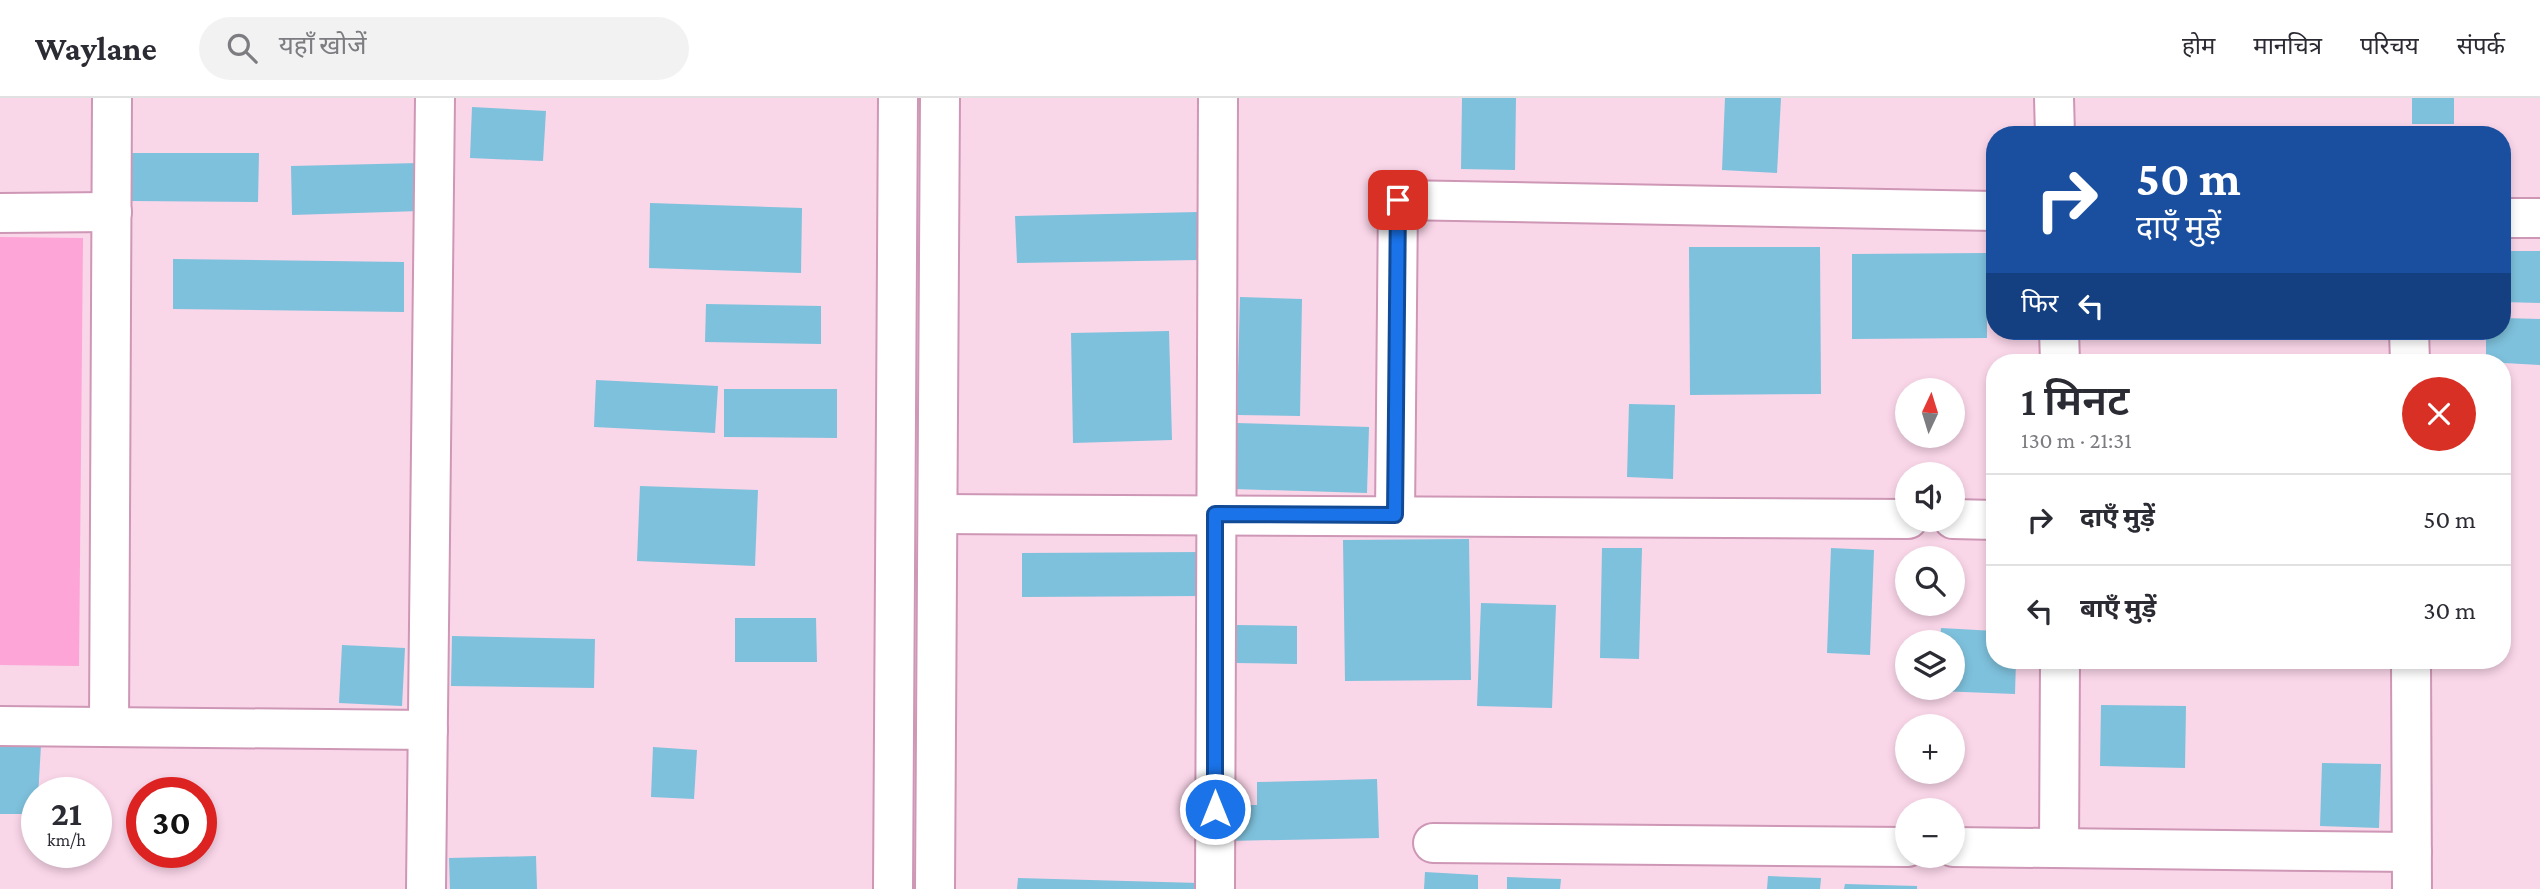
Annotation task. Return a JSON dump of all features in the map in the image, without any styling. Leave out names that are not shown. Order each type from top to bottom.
[{"type":"street","points":[[109,727],[113,98]]},
{"type":"street","points":[[426,889],[435,98]]},
{"type":"street","points":[[893,889],[898,98]]},
{"type":"street","points":[[935,889],[940,98]]},
{"type":"street","points":[[1215,889],[1218,98]]},
{"type":"street","points":[[2054,98],[2055,126]]},
{"type":"street","points":[[1395,515],[1398,200],[1986,211]]},
{"type":"street","points":[[0,213],[112,212]]},
{"type":"street","points":[[2511,218],[2540,218]]},
{"type":"street","points":[[939,514],[1895,519]]},
{"type":"street","points":[[1965,519],[1986,520]]},
{"type":"street","points":[[2059,848],[2060,669]]},
{"type":"street","points":[[1965,847],[2059,848],[2412,871],[2411,669]]},
{"type":"street","points":[[0,726],[428,730]]},
{"type":"street","points":[[1433,843],[1895,847]]},
{"type":"shaded area","points":[[0,237],[83,238],[79,666],[0,665]]},
{"type":"building","points":[[1462,98],[1516,98],[1515,170],[1461,169]]},
{"type":"building","points":[[1725,98],[1781,98],[1777,173],[1722,170]]},
{"type":"building","points":[[2412,98],[2454,98],[2454,124],[2412,124]]},
{"type":"building","points":[[472,107],[546,111],[543,161],[470,158]]},
{"type":"building","points":[[132,153],[259,153],[258,202],[132,201]]},
{"type":"building","points":[[419,163],[421,211],[292,215],[291,166]]},
{"type":"building","points":[[650,203],[802,208],[801,273],[649,268]]},
{"type":"building","points":[[1198,212],[1199,260],[1017,263],[1015,216]]},
{"type":"building","points":[[1689,247],[1820,247],[1821,394],[1690,395]]},
{"type":"building","points":[[2511,251],[2540,251],[2540,303],[2511,302]]},
{"type":"building","points":[[1986,253],[1986,338],[1852,339],[1852,254]]},
{"type":"building","points":[[173,259],[404,262],[404,312],[173,309]]},
{"type":"building","points":[[1240,297],[1302,299],[1300,416],[1237,415]]},
{"type":"building","points":[[706,304],[821,306],[821,344],[705,342]]},
{"type":"building","points":[[2511,318],[2540,319],[2540,365],[2511,363],[2511,354],[2486,354],[2486,340],[2511,340]]},
{"type":"building","points":[[1169,331],[1172,440],[1073,443],[1071,333]]},
{"type":"building","points":[[596,380],[718,386],[715,433],[594,427]]},
{"type":"building","points":[[724,389],[837,389],[837,438],[724,437]]},
{"type":"building","points":[[1629,404],[1675,405],[1673,479],[1627,477]]},
{"type":"building","points":[[1236,423],[1369,427],[1367,493],[1233,489]]},
{"type":"building","points":[[640,486],[758,490],[755,566],[637,561]]},
{"type":"building","points":[[1469,539],[1471,680],[1345,681],[1343,540]]},
{"type":"building","points":[[1602,548],[1642,548],[1639,659],[1600,658]]},
{"type":"building","points":[[1831,548],[1874,550],[1870,655],[1827,653]]},
{"type":"building","points":[[1202,552],[1202,596],[1022,597],[1022,553]]},
{"type":"building","points":[[1481,603],[1556,605],[1552,708],[1477,706]]},
{"type":"building","points":[[735,618],[816,618],[817,662],[735,662]]},
{"type":"building","points":[[1237,625],[1297,626],[1297,664],[1236,663]]},
{"type":"building","points":[[1941,628],[1986,630],[1986,669],[2016,669],[2015,694],[1965,692],[1965,630]]},
{"type":"building","points":[[452,636],[595,639],[594,688],[451,686]]},
{"type":"building","points":[[342,645],[405,648],[402,706],[339,703]]},
{"type":"building","points":[[2101,705],[2186,706],[2185,768],[2100,766]]},
{"type":"building","points":[[0,744],[41,745],[39,777],[21,777],[21,814],[0,814]]},
{"type":"building","points":[[653,747],[697,750],[694,799],[651,797]]},
{"type":"building","points":[[2322,763],[2381,764],[2379,828],[2320,826]]},
{"type":"building","points":[[1377,779],[1379,838],[1227,841],[1226,805],[1257,805],[1257,782]]},
{"type":"building","points":[[536,856],[537,889],[450,889],[449,858]]},
{"type":"building","points":[[1425,872],[1478,875],[1478,889],[1424,889]]},
{"type":"building","points":[[1768,876],[1821,878],[1820,889],[1767,889]]},
{"type":"building","points":[[1507,877],[1561,879],[1560,889],[1507,889]]},
{"type":"building","points":[[1018,878],[1199,883],[1199,889],[1017,889]]},
{"type":"building","points":[[1845,884],[1917,886],[1917,889],[1844,889]]},
{"type":"route","points":[[1215,809],[1215,514],[1395,515],[1398,200]]}]
